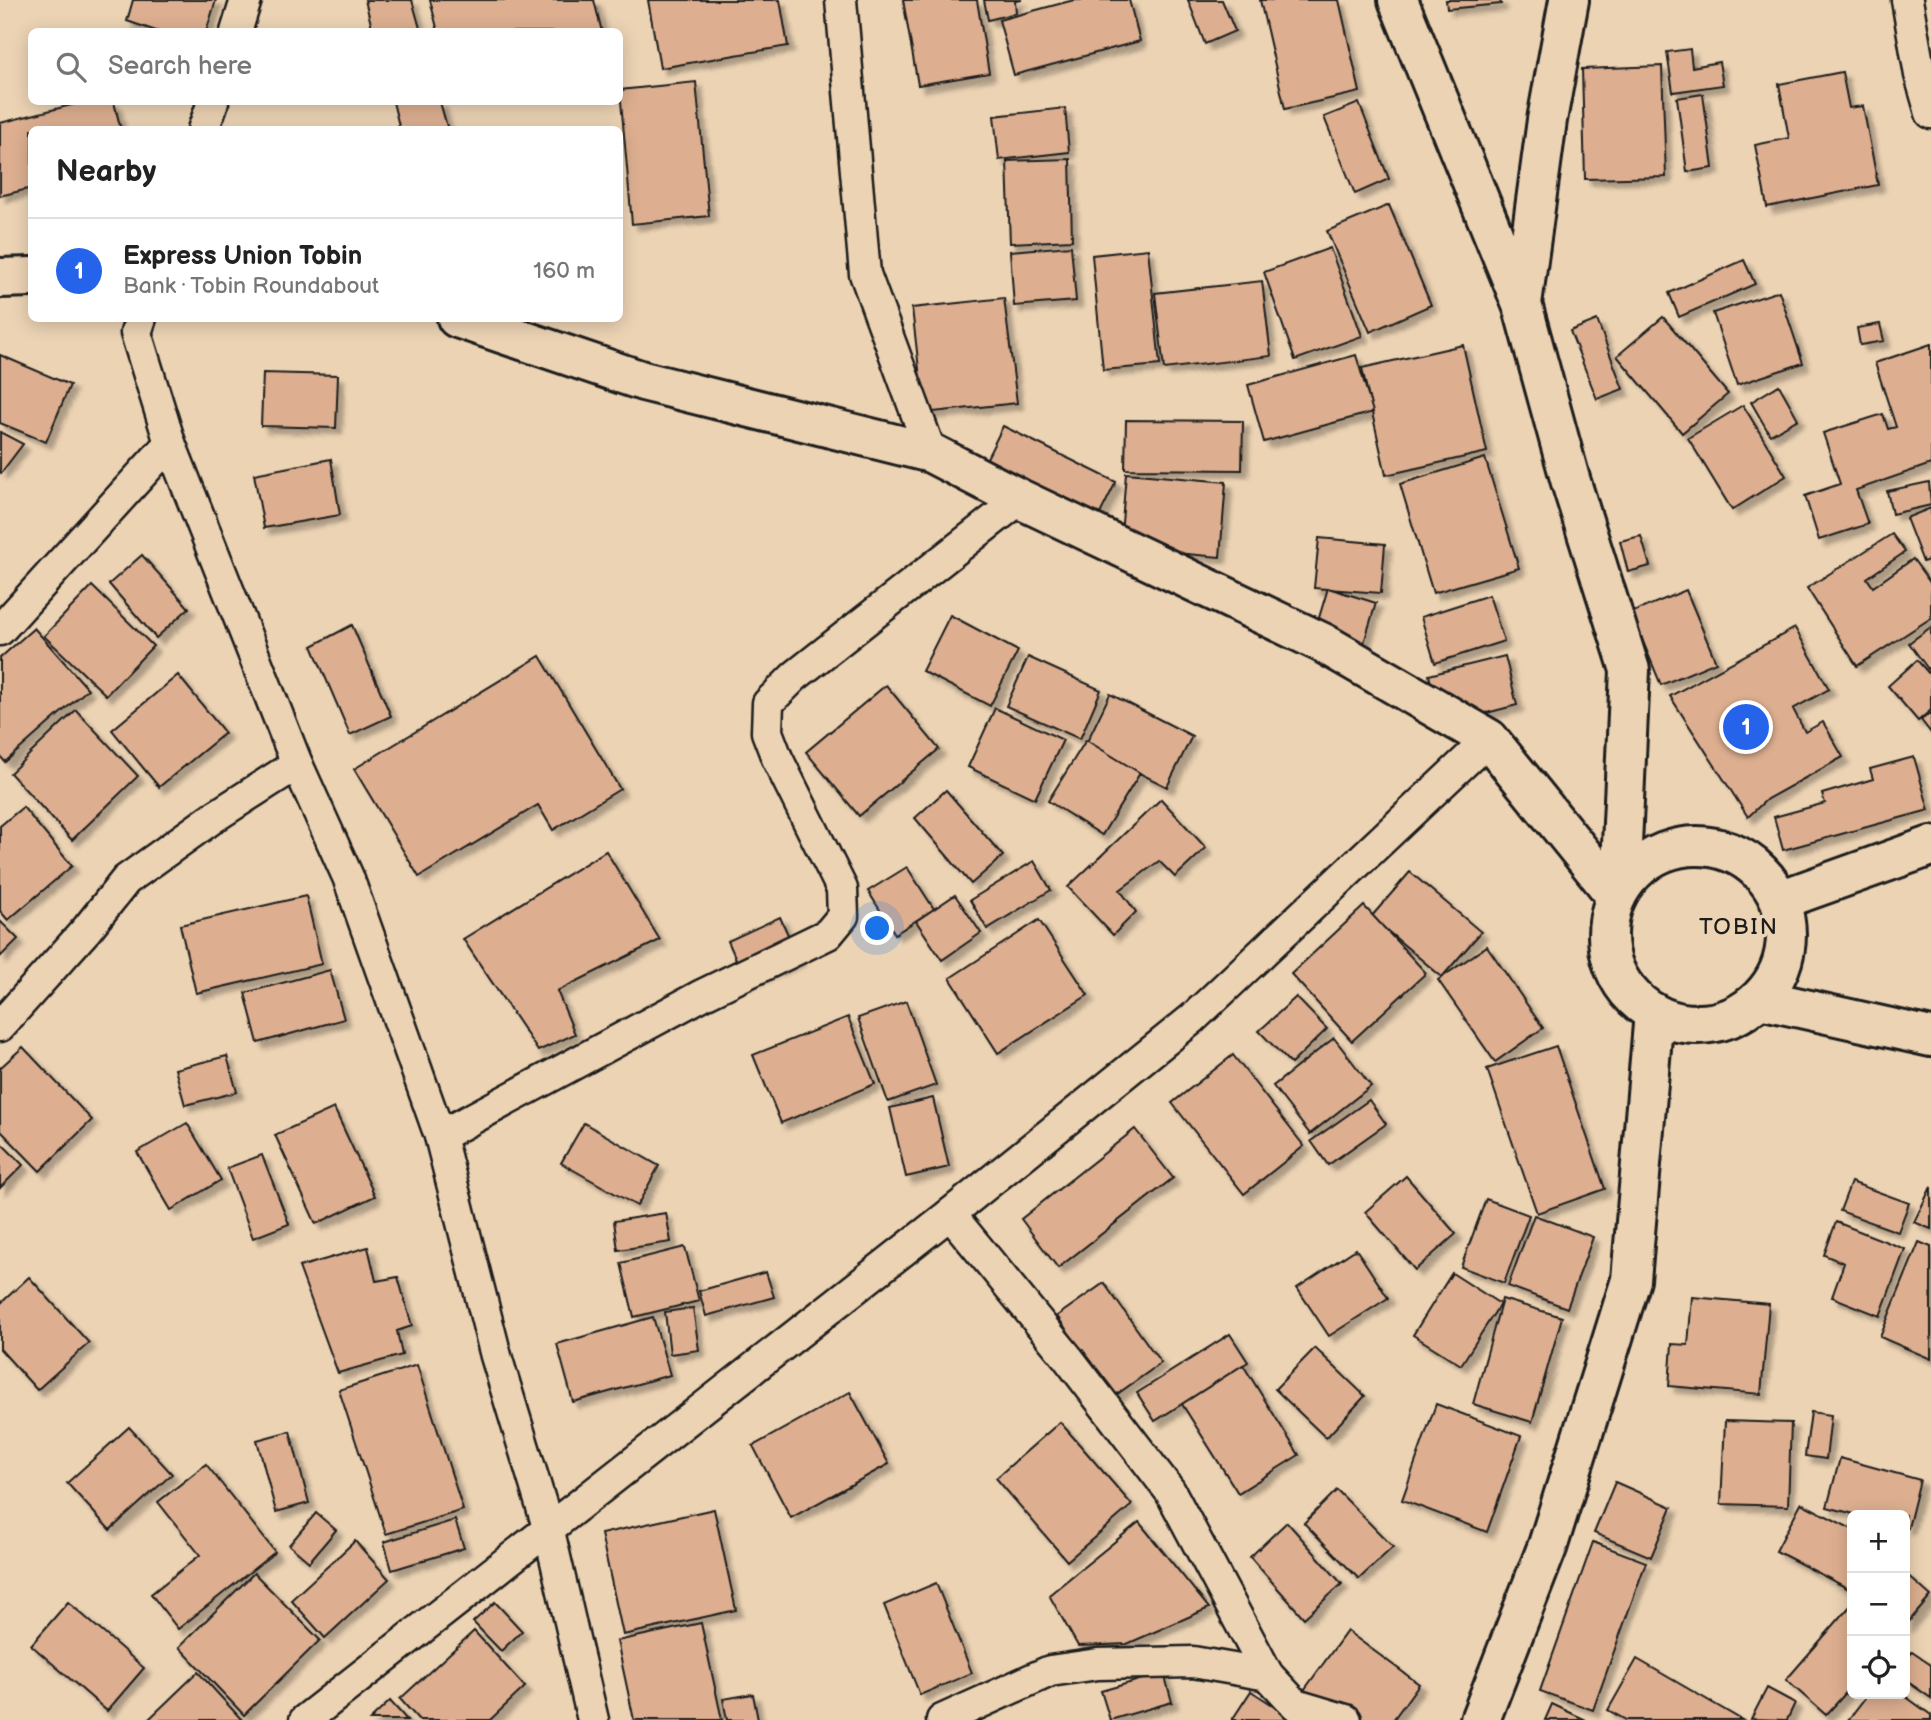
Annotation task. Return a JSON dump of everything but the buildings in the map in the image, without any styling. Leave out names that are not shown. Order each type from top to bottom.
[{"type":"main road","points":[[1398,0],[1522,304],[1570,479],[1630,670],[1618,892],[1609,918],[1608,940],[1612,962],[1629,991],[1654,1013],[1681,1023],[1710,1023],[1737,1015],[1760,999],[1776,978],[1785,952],[1787,926],[1780,900],[1751,861],[1704,844],[1656,854],[1618,892]]},
{"type":"main road","points":[[1522,304],[1547,120],[1569,0]]},
{"type":"main road","points":[[0,278],[28,277]]},
{"type":"main road","points":[[469,322],[643,381],[931,453],[1020,499],[1323,643],[1489,739],[1618,892]]},
{"type":"main road","points":[[1780,900],[1931,846]]},
{"type":"main road","points":[[1760,999],[1931,1037]]},
{"type":"main road","points":[[1479,1720],[1548,1545],[1631,1280],[1654,1013]]},
{"type":"street","points":[[237,28],[246,0]]},
{"type":"street","points":[[841,0],[865,274],[931,453]]},
{"type":"street","points":[[1907,0],[1925,74],[1931,113]]},
{"type":"street","points":[[204,126],[212,105]]},
{"type":"street","points":[[140,322],[136,333],[170,443],[297,764],[348,877],[440,1136],[496,1356],[548,1527],[593,1720]]},
{"type":"street","points":[[0,630],[170,443]]},
{"type":"street","points":[[440,1136],[702,995],[828,934],[843,916],[842,889],[777,758],[767,732],[768,703],[795,676],[1020,499]]},
{"type":"street","points":[[305,1720],[950,1214],[1192,1019],[1489,739]]},
{"type":"street","points":[[0,1026],[87,929],[126,880],[214,817],[297,764]]},
{"type":"street","points":[[950,1214],[1068,1358],[1170,1491],[1268,1675],[1296,1704],[1346,1720]]},
{"type":"street","points":[[942,1720],[1049,1671],[1098,1664],[1193,1662],[1268,1675]]},
{"type":"place","name":"Express Union Tobin","points":[[1746,727]]},
{"type":"district","name":"TOBIN","points":[[1739,927]]}]
